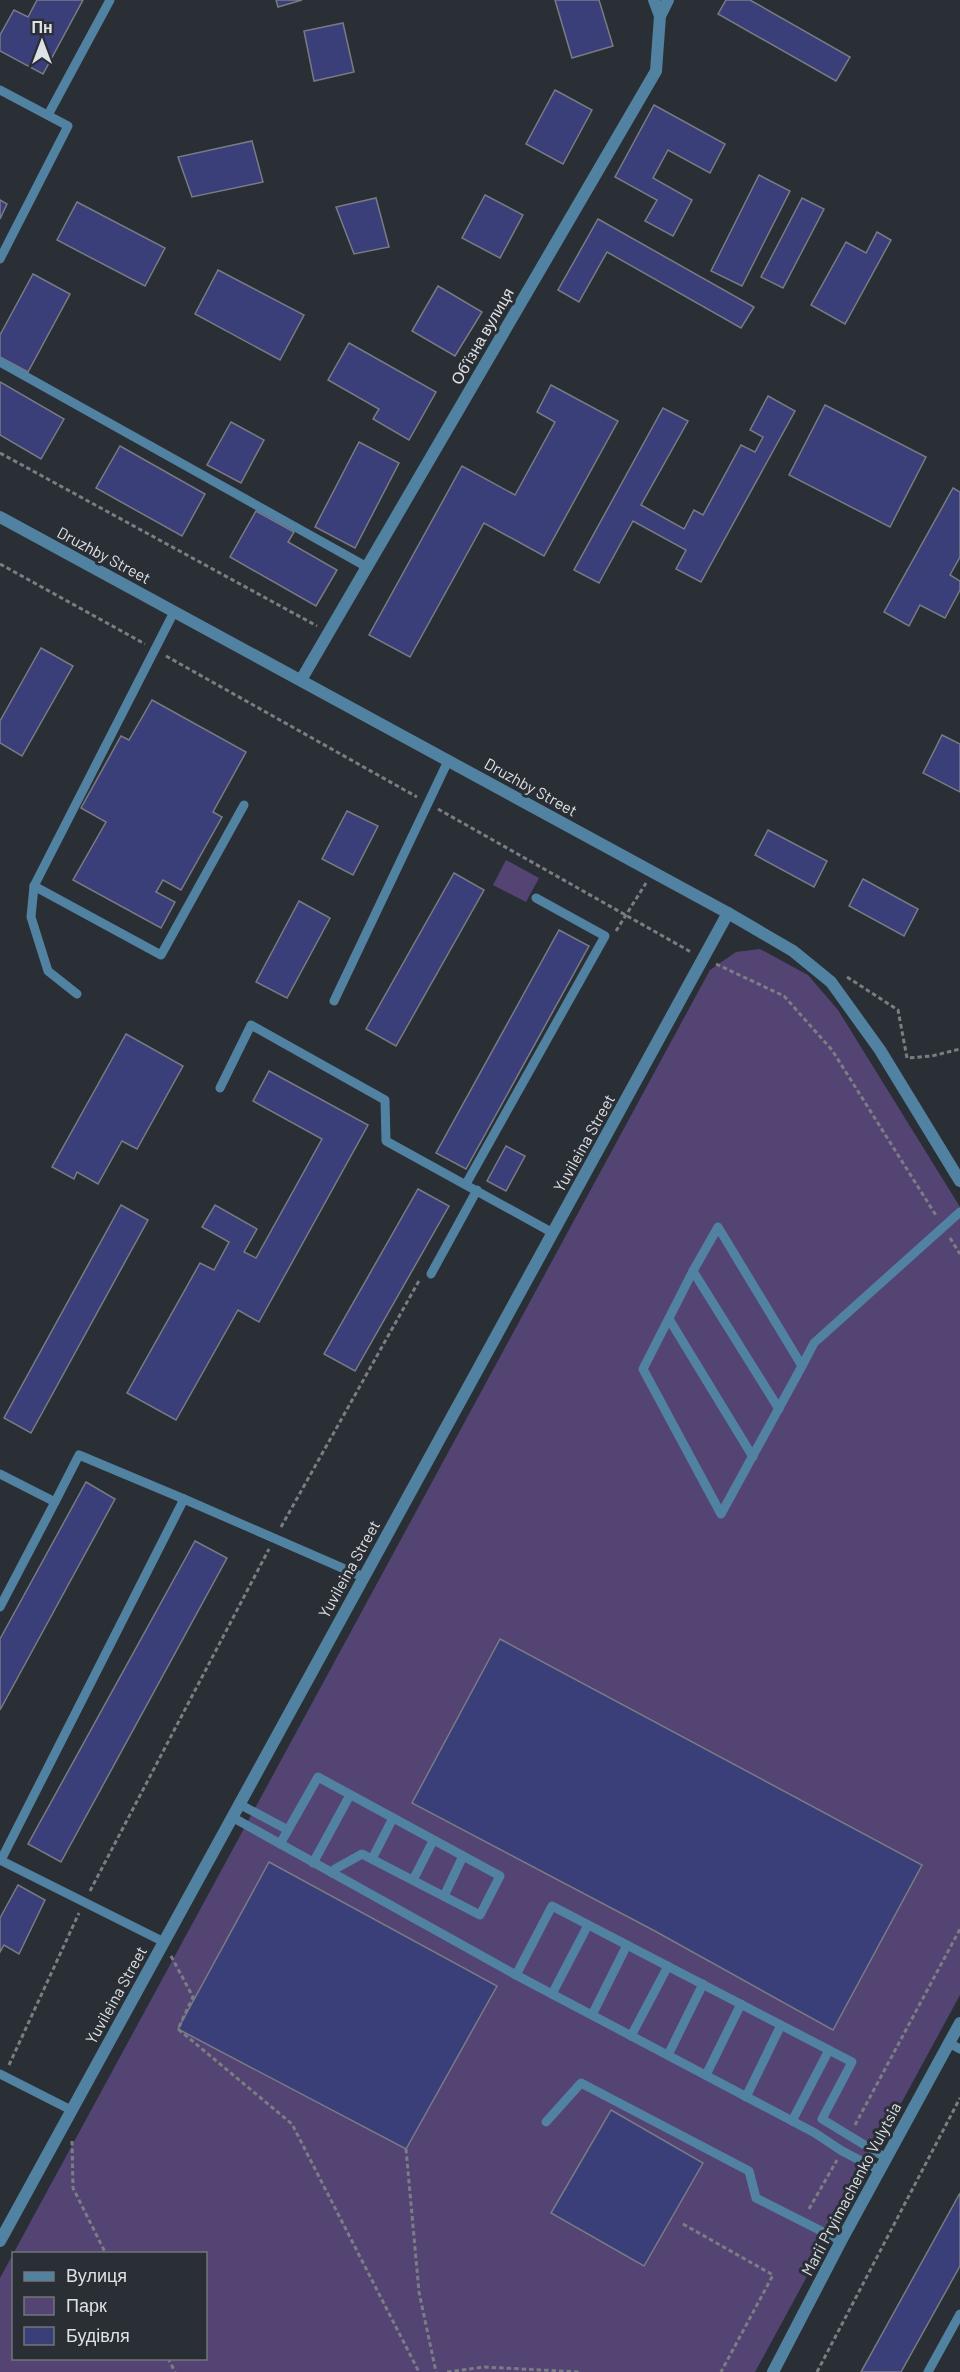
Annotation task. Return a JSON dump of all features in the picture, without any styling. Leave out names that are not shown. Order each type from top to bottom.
[{"type":"street","points":[[654,0],[660,16]]},
{"type":"street","name":"Об’їзна вулиця","points":[[301,680],[656,71],[660,16],[668,0]]},
{"type":"street","name":"Druzhby Street","points":[[0,517],[728,913],[793,951],[831,982],[880,1050],[960,1181]]},
{"type":"street","name":"Yuvileina Street","points":[[0,2241],[728,913]]},
{"type":"street","name":"Marii Pryimachenko Vulytsia","points":[[773,2372],[886,2157],[954,2046],[960,2023]]},
{"type":"lane","points":[[48,115],[110,0]]},
{"type":"lane","points":[[0,90],[68,126],[0,259]]},
{"type":"lane","points":[[0,362],[367,567]]},
{"type":"lane","points":[[77,994],[48,971],[31,917],[34,886],[174,612]]},
{"type":"lane","points":[[334,1001],[448,760]]},
{"type":"lane","points":[[34,886],[162,955],[244,805]]},
{"type":"lane","points":[[466,1184],[605,936],[536,898]]},
{"type":"lane","points":[[220,1088],[251,1025],[385,1100],[386,1141],[554,1233]]},
{"type":"lane","points":[[431,1274],[477,1190]]},
{"type":"lane","points":[[802,1366],[718,1227],[643,1370],[721,1514],[779,1409],[802,1366],[814,1343],[960,1212]]},
{"type":"lane","points":[[693,1271],[779,1409]]},
{"type":"lane","points":[[669,1319],[753,1456]]},
{"type":"lane","points":[[0,1607],[78,1455],[363,1577]]},
{"type":"lane","points":[[0,1474],[55,1502]]},
{"type":"lane","points":[[164,1942],[0,1860],[184,1499]]},
{"type":"lane","points":[[280,1844],[318,1777],[500,1876],[480,1915],[362,1854],[332,1873]]},
{"type":"lane","points":[[313,1863],[350,1795]]},
{"type":"lane","points":[[239,1804],[288,1830]]},
{"type":"lane","points":[[232,1817],[516,1975],[815,2133],[842,2151],[879,2170]]},
{"type":"lane","points":[[372,1859],[393,1818]]},
{"type":"lane","points":[[413,1880],[433,1841]]},
{"type":"lane","points":[[444,1896],[463,1856]]},
{"type":"lane","points":[[516,1975],[552,1906],[852,2062],[815,2133]]},
{"type":"lane","points":[[552,1994],[588,1925]]},
{"type":"lane","points":[[592,2015],[627,1945]]},
{"type":"lane","points":[[631,2036],[668,1966]]},
{"type":"lane","points":[[668,2055],[703,1984]]},
{"type":"lane","points":[[706,2075],[741,2004]]},
{"type":"lane","points":[[746,2097],[781,2025]]},
{"type":"lane","points":[[792,2121],[829,2050]]},
{"type":"lane","points":[[2,2075],[71,2110]]},
{"type":"lane","points":[[546,2122],[581,2083],[749,2171],[756,2198],[841,2241]]},
{"type":"lane","points":[[822,2119],[886,2157]]},
{"type":"lane","points":[[928,2372],[960,2314]]},
{"type":"path","points":[[0,453],[329,632]]},
{"type":"path","points":[[0,564],[703,958],[784,996],[832,1050],[960,1254]]},
{"type":"path","points":[[2,2075],[84,1903],[275,1538],[421,1279]]},
{"type":"path","points":[[850,2135],[960,1929]]},
{"type":"path","points":[[164,1942],[193,1997],[178,2029],[292,2124],[419,2372]]},
{"type":"path","points":[[817,2372],[960,2098]]},
{"type":"path","points":[[71,2110],[73,2188],[105,2252]]},
{"type":"path","points":[[406,2148],[419,2292],[436,2372]]},
{"type":"path","points":[[802,2221],[842,2151]]},
{"type":"path","points":[[683,2224],[773,2275],[721,2372]]},
{"type":"path","points":[[447,2372],[484,2367],[580,2372]]},
{"type":"green space","points":[[506,860],[539,878],[526,902],[493,885]]},
{"type":"green space","points":[[760,949],[808,975],[838,1010],[960,1207],[960,1995],[755,2372],[0,2372],[0,2278],[12,2256],[12,2360],[207,2360],[207,2252],[14,2252],[710,970],[736,952]]},
{"type":"building","points":[[37,0],[83,0],[43,74],[0,51],[0,35],[14,10],[28,17]]},
{"type":"building","points":[[276,0],[302,0],[278,7]]},
{"type":"building","points":[[555,0],[599,0],[613,46],[572,58]]},
{"type":"building","points":[[726,0],[750,0],[850,57],[836,81],[718,14]]},
{"type":"building","points":[[343,23],[354,72],[314,81],[304,31]]},
{"type":"building","points":[[555,90],[592,110],[563,164],[526,144]]},
{"type":"building","points":[[654,105],[725,144],[710,173],[668,150],[653,178],[692,200],[673,236],[645,221],[657,200],[615,177]]},
{"type":"building","points":[[252,141],[263,182],[192,197],[178,157]]},
{"type":"building","points":[[759,175],[790,191],[742,286],[711,271]]},
{"type":"building","points":[[485,195],[523,215],[500,258],[462,238]]},
{"type":"building","points":[[376,198],[389,247],[354,254],[336,207]]},
{"type":"building","points":[[802,198],[824,209],[783,288],[761,277]]},
{"type":"building","points":[[0,200],[7,204],[0,219]]},
{"type":"building","points":[[77,202],[165,248],[145,286],[57,240]]},
{"type":"building","points":[[598,219],[754,307],[741,328],[607,252],[579,302],[558,290]]},
{"type":"building","points":[[877,232],[891,240],[845,324],[811,305],[846,242],[866,253]]},
{"type":"building","points":[[218,270],[304,315],[280,360],[195,314]]},
{"type":"building","points":[[33,274],[70,294],[28,372],[0,357],[0,335]]},
{"type":"building","points":[[438,286],[482,312],[455,356],[412,331]]},
{"type":"building","points":[[349,343],[436,392],[409,440],[373,419],[379,409],[328,380]]},
{"type":"building","points":[[0,382],[64,419],[41,459],[0,435]]},
{"type":"building","points":[[551,385],[618,421],[544,556],[484,523],[410,657],[369,635],[462,466],[515,495],[555,422],[537,412]]},
{"type":"building","points":[[768,396],[795,411],[701,582],[676,569],[686,550],[633,521],[599,583],[574,570],[663,408],[688,421],[641,505],[684,529],[694,510],[703,515],[741,445],[755,452],[763,437],[750,430]]},
{"type":"building","points":[[825,405],[926,457],[890,527],[789,475]]},
{"type":"building","points":[[231,422],[264,440],[241,483],[207,465]]},
{"type":"building","points":[[359,442],[399,463],[355,548],[315,527]]},
{"type":"building","points":[[120,446],[205,494],[182,536],[96,488]]},
{"type":"building","points":[[953,488],[960,492],[960,557],[950,575],[960,581],[960,590],[945,618],[920,605],[909,626],[884,612]]},
{"type":"building","points":[[256,511],[294,532],[288,542],[337,570],[316,606],[230,557]]},
{"type":"building","points":[[41,648],[73,666],[22,756],[0,743],[0,721]]},
{"type":"building","points":[[152,700],[246,752],[213,812],[222,817],[181,890],[163,880],[156,892],[175,902],[161,928],[73,880],[106,822],[81,808],[121,736],[129,740]]},
{"type":"building","points":[[942,735],[960,744],[960,792],[923,773]]},
{"type":"building","points":[[347,811],[378,826],[353,875],[322,859]]},
{"type":"building","points":[[768,830],[827,861],[814,887],[755,855]]},
{"type":"building","points":[[454,873],[484,890],[396,1046],[366,1029]]},
{"type":"building","points":[[863,879],[918,909],[904,936],[849,906]]},
{"type":"building","points":[[299,901],[330,918],[287,998],[256,982]]},
{"type":"building","points":[[559,930],[589,946],[466,1169],[436,1153]]},
{"type":"building","points":[[126,1034],[183,1066],[137,1149],[122,1141],[98,1184],[77,1172],[74,1179],[52,1167]]},
{"type":"building","points":[[269,1071],[368,1125],[259,1322],[238,1310],[176,1420],[127,1393],[200,1263],[214,1270],[229,1242],[202,1227],[215,1205],[257,1229],[244,1252],[256,1258],[322,1139],[253,1101]]},
{"type":"building","points":[[506,1146],[525,1156],[506,1191],[487,1181]]},
{"type":"building","points":[[418,1189],[449,1206],[355,1371],[324,1354]]},
{"type":"building","points":[[121,1205],[148,1220],[31,1433],[4,1418]]},
{"type":"building","points":[[86,1482],[115,1499],[0,1710],[0,1639]]},
{"type":"building","points":[[195,1541],[227,1558],[61,1862],[28,1844]]},
{"type":"building","points":[[500,1639],[922,1865],[833,2030],[653,1930],[412,1803]]},
{"type":"building","points":[[269,1862],[497,1986],[406,2149],[178,2029]]},
{"type":"building","points":[[18,1885],[45,1900],[19,1954],[4,1945],[0,1952],[0,1918]]},
{"type":"building","points":[[611,2110],[703,2163],[644,2266],[551,2213]]},
{"type":"building","points":[[960,2193],[960,2266],[901,2372],[861,2372]]}]
